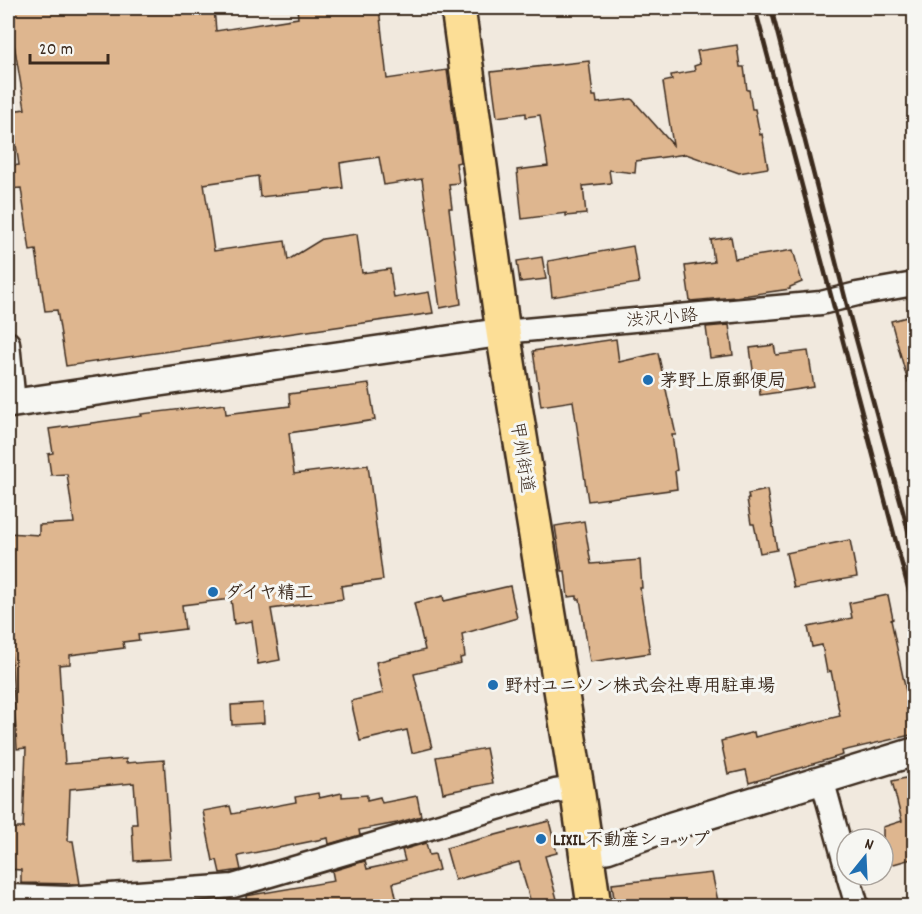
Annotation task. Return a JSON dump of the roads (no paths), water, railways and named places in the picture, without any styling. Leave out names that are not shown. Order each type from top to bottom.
[{"type":"highway","name":"甲州街道","points":[[458,8],[503,332],[594,906]]},
{"type":"street","name":"渋沢小路","points":[[503,332],[821,303],[915,284]]},
{"type":"street","points":[[8,343],[11,404],[503,332]]},
{"type":"street","points":[[587,852],[607,849],[672,826],[915,752]]},
{"type":"street","points":[[822,779],[835,827]]},
{"type":"street","points":[[8,896],[67,902],[233,886],[555,791],[577,788]]},
{"type":"street","points":[[851,887],[857,906]]},
{"type":"railway","points":[[755,8],[914,610]]},
{"type":"railway","points":[[771,8],[849,313],[914,552]]},
{"type":"place","name":"茅野上原郵便局","points":[[648,380]]},
{"type":"place","name":"ダイヤ精工","points":[[213,592]]},
{"type":"place","name":"野村ユニソン株式会社専用駐車場","points":[[493,685]]},
{"type":"place","name":"LIXIL不動産ショップ","points":[[541,839]]}]
